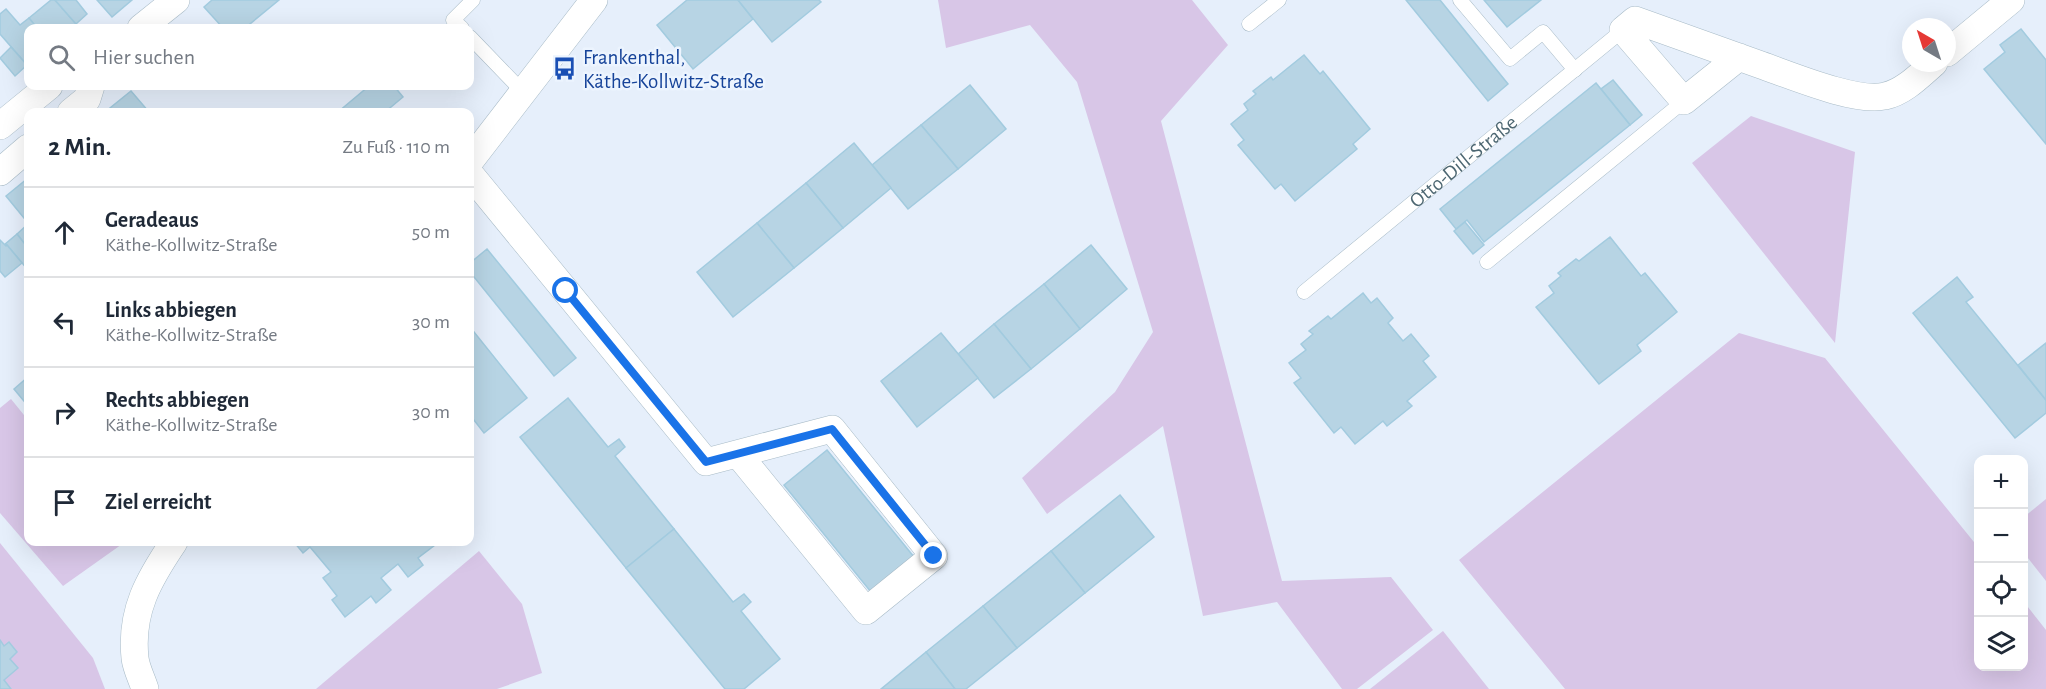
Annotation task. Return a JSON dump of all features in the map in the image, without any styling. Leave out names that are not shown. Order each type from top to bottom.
[{"type":"street","points":[[146,24],[176,0]]},
{"type":"street","points":[[474,156],[594,0]]},
{"type":"street","points":[[1956,46],[2011,0]]},
{"type":"street","name":"Otto-Dill-Straße","points":[[1623,30],[1635,20],[1819,85],[1867,98],[1897,92],[1923,72]]},
{"type":"street","points":[[1623,30],[1684,101],[1739,57]]},
{"type":"street","points":[[0,126],[44,90]]},
{"type":"street","points":[[76,108],[87,99],[90,90]]},
{"type":"street","points":[[0,172],[24,151]]},
{"type":"street","points":[[474,179],[706,462],[832,429],[934,556],[866,611],[738,454]]},
{"type":"street","points":[[145,689],[135,659],[136,614],[150,578],[171,546]]},
{"type":"lane","points":[[458,24],[453,20],[473,0]]},
{"type":"lane","points":[[1249,24],[1279,0]]},
{"type":"lane","points":[[1460,0],[1510,59],[1543,32],[1575,70]]},
{"type":"lane","name":"Otto-Dill-Straße","points":[[1304,292],[1623,30]]},
{"type":"lane","points":[[474,41],[524,92]]},
{"type":"lane","points":[[1487,262],[1684,101]]},
{"type":"shaded area","points":[[938,0],[1192,0],[1228,45],[1161,121],[1282,581],[1391,577],[1433,630],[1357,689],[1342,689],[1277,602],[1203,616],[1163,426],[1047,514],[1022,478],[1115,392],[1153,332],[1077,82],[1030,25],[946,48]]},
{"type":"shaded area","points":[[1751,116],[1855,152],[1835,343],[1692,163]]},
{"type":"shaded area","points":[[1739,333],[1825,358],[1974,542],[1974,671],[2028,671],[2028,607],[2046,630],[2046,689],[1565,689],[1459,560]]},
{"type":"shaded area","points":[[11,399],[24,415],[24,541],[0,513],[0,408]]},
{"type":"shaded area","points":[[2046,499],[2046,581],[2028,558],[2028,514]]},
{"type":"shaded area","points":[[0,543],[93,658],[105,689],[0,689]]},
{"type":"shaded area","points":[[28,546],[119,546],[63,586]]},
{"type":"shaded area","points":[[479,551],[522,604],[542,673],[497,689],[316,689]]},
{"type":"shaded area","points":[[1443,631],[1489,689],[1370,689]]},
{"type":"building","points":[[51,0],[55,0],[76,24],[34,24],[29,18]]},
{"type":"building","points":[[55,0],[76,0],[87,14],[76,24]]},
{"type":"building","points":[[97,0],[132,0],[112,17]]},
{"type":"building","points":[[212,0],[279,0],[250,24],[219,24],[204,7]]},
{"type":"building","points":[[687,0],[738,0],[753,19],[693,69],[657,25]]},
{"type":"building","points":[[738,0],[819,0],[821,2],[772,42]]},
{"type":"building","points":[[1406,0],[1440,0],[1508,84],[1488,101]]},
{"type":"building","points":[[1484,0],[1541,0],[1507,27]]},
{"type":"building","points":[[6,9],[20,25],[29,18],[34,24],[24,24],[24,62],[0,34],[0,14]]},
{"type":"building","points":[[2021,29],[2046,60],[2046,144],[1984,69],[2005,52],[2000,45]]},
{"type":"building","points":[[11,47],[24,62],[24,68],[15,76],[0,58]]},
{"type":"building","points":[[1304,55],[1320,74],[1323,71],[1370,129],[1353,144],[1357,149],[1295,201],[1281,184],[1275,189],[1238,145],[1244,140],[1231,124],[1248,110],[1244,104],[1256,94],[1253,91],[1271,77],[1273,80]]},
{"type":"building","points":[[1613,80],[1642,115],[1630,125],[1601,89]]},
{"type":"building","points":[[1596,83],[1630,125],[1484,242],[1467,220],[1456,229],[1440,209]]},
{"type":"building","points":[[970,85],[1006,129],[958,169],[921,125]]},
{"type":"building","points":[[364,90],[397,90],[403,97],[390,108],[343,108]]},
{"type":"building","points":[[131,91],[146,108],[110,108]]},
{"type":"building","points":[[921,125],[958,169],[908,209],[872,165]]},
{"type":"building","points":[[854,143],[891,188],[843,228],[806,183]]},
{"type":"building","points":[[24,181],[24,218],[6,196]]},
{"type":"building","points":[[806,183],[843,228],[794,268],[757,223]]},
{"type":"building","points":[[1465,222],[1484,245],[1473,254],[1454,231]]},
{"type":"building","points":[[757,223],[794,268],[733,317],[697,272]]},
{"type":"building","points":[[24,228],[24,243],[17,234]]},
{"type":"building","points":[[17,234],[24,243],[24,265],[7,245],[4,245]]},
{"type":"building","points":[[1610,237],[1641,276],[1645,273],[1677,312],[1637,345],[1641,351],[1599,384],[1536,307],[1554,293],[1549,286],[1561,276],[1558,273],[1576,259],[1579,261]]},
{"type":"building","points":[[0,240],[22,263],[5,277],[0,271]]},
{"type":"building","points":[[1091,245],[1127,289],[1080,329],[1044,284]]},
{"type":"building","points":[[487,249],[576,358],[554,376],[474,277],[474,260]]},
{"type":"building","points":[[1957,277],[1973,297],[1966,302],[2046,400],[2046,413],[2015,438],[1913,313]]},
{"type":"building","points":[[1044,284],[1080,329],[1031,369],[994,324]]},
{"type":"building","points":[[1363,293],[1371,303],[1377,298],[1393,318],[1388,323],[1403,341],[1411,334],[1429,356],[1423,361],[1436,377],[1407,401],[1412,406],[1387,426],[1383,421],[1355,444],[1341,427],[1334,433],[1294,383],[1301,378],[1289,363],[1306,350],[1301,344],[1313,334],[1309,331],[1328,316],[1331,319]]},
{"type":"building","points":[[994,324],[1031,369],[994,398],[958,354]]},
{"type":"building","points":[[474,332],[527,398],[484,433],[474,420]]},
{"type":"building","points":[[941,333],[978,378],[917,427],[881,381]]},
{"type":"building","points":[[2046,343],[2046,400],[2018,365]]},
{"type":"building","points":[[24,380],[24,401],[14,389]]},
{"type":"building","points":[[568,398],[608,447],[619,439],[625,447],[615,456],[674,529],[626,568],[520,437]]},
{"type":"building","points":[[827,450],[914,557],[871,592],[784,485]]},
{"type":"building","points":[[1120,495],[1154,537],[1085,593],[1051,551]]},
{"type":"building","points":[[674,529],[733,602],[744,594],[751,602],[741,611],[780,659],[744,689],[725,689],[626,568]]},
{"type":"building","points":[[297,546],[434,546],[418,558],[423,565],[408,577],[398,564],[381,578],[391,590],[376,603],[371,596],[345,617],[332,600],[337,596],[323,578],[331,572],[310,547],[303,553]]},
{"type":"building","points":[[1051,551],[1085,593],[1017,648],[983,606]]},
{"type":"building","points":[[983,606],[1017,648],[966,689],[955,689],[926,652]]},
{"type":"building","points":[[0,640],[4,646],[9,642],[17,652],[10,659],[18,668],[4,680],[11,689],[0,689]]},
{"type":"building","points":[[926,652],[955,689],[881,689]]},
{"type":"place","name":"Frankenthal, Käthe-Kollwitz-Straße","points":[[565,69]]},
{"type":"route","points":[[566,291],[706,462],[832,429],[934,556]]}]
